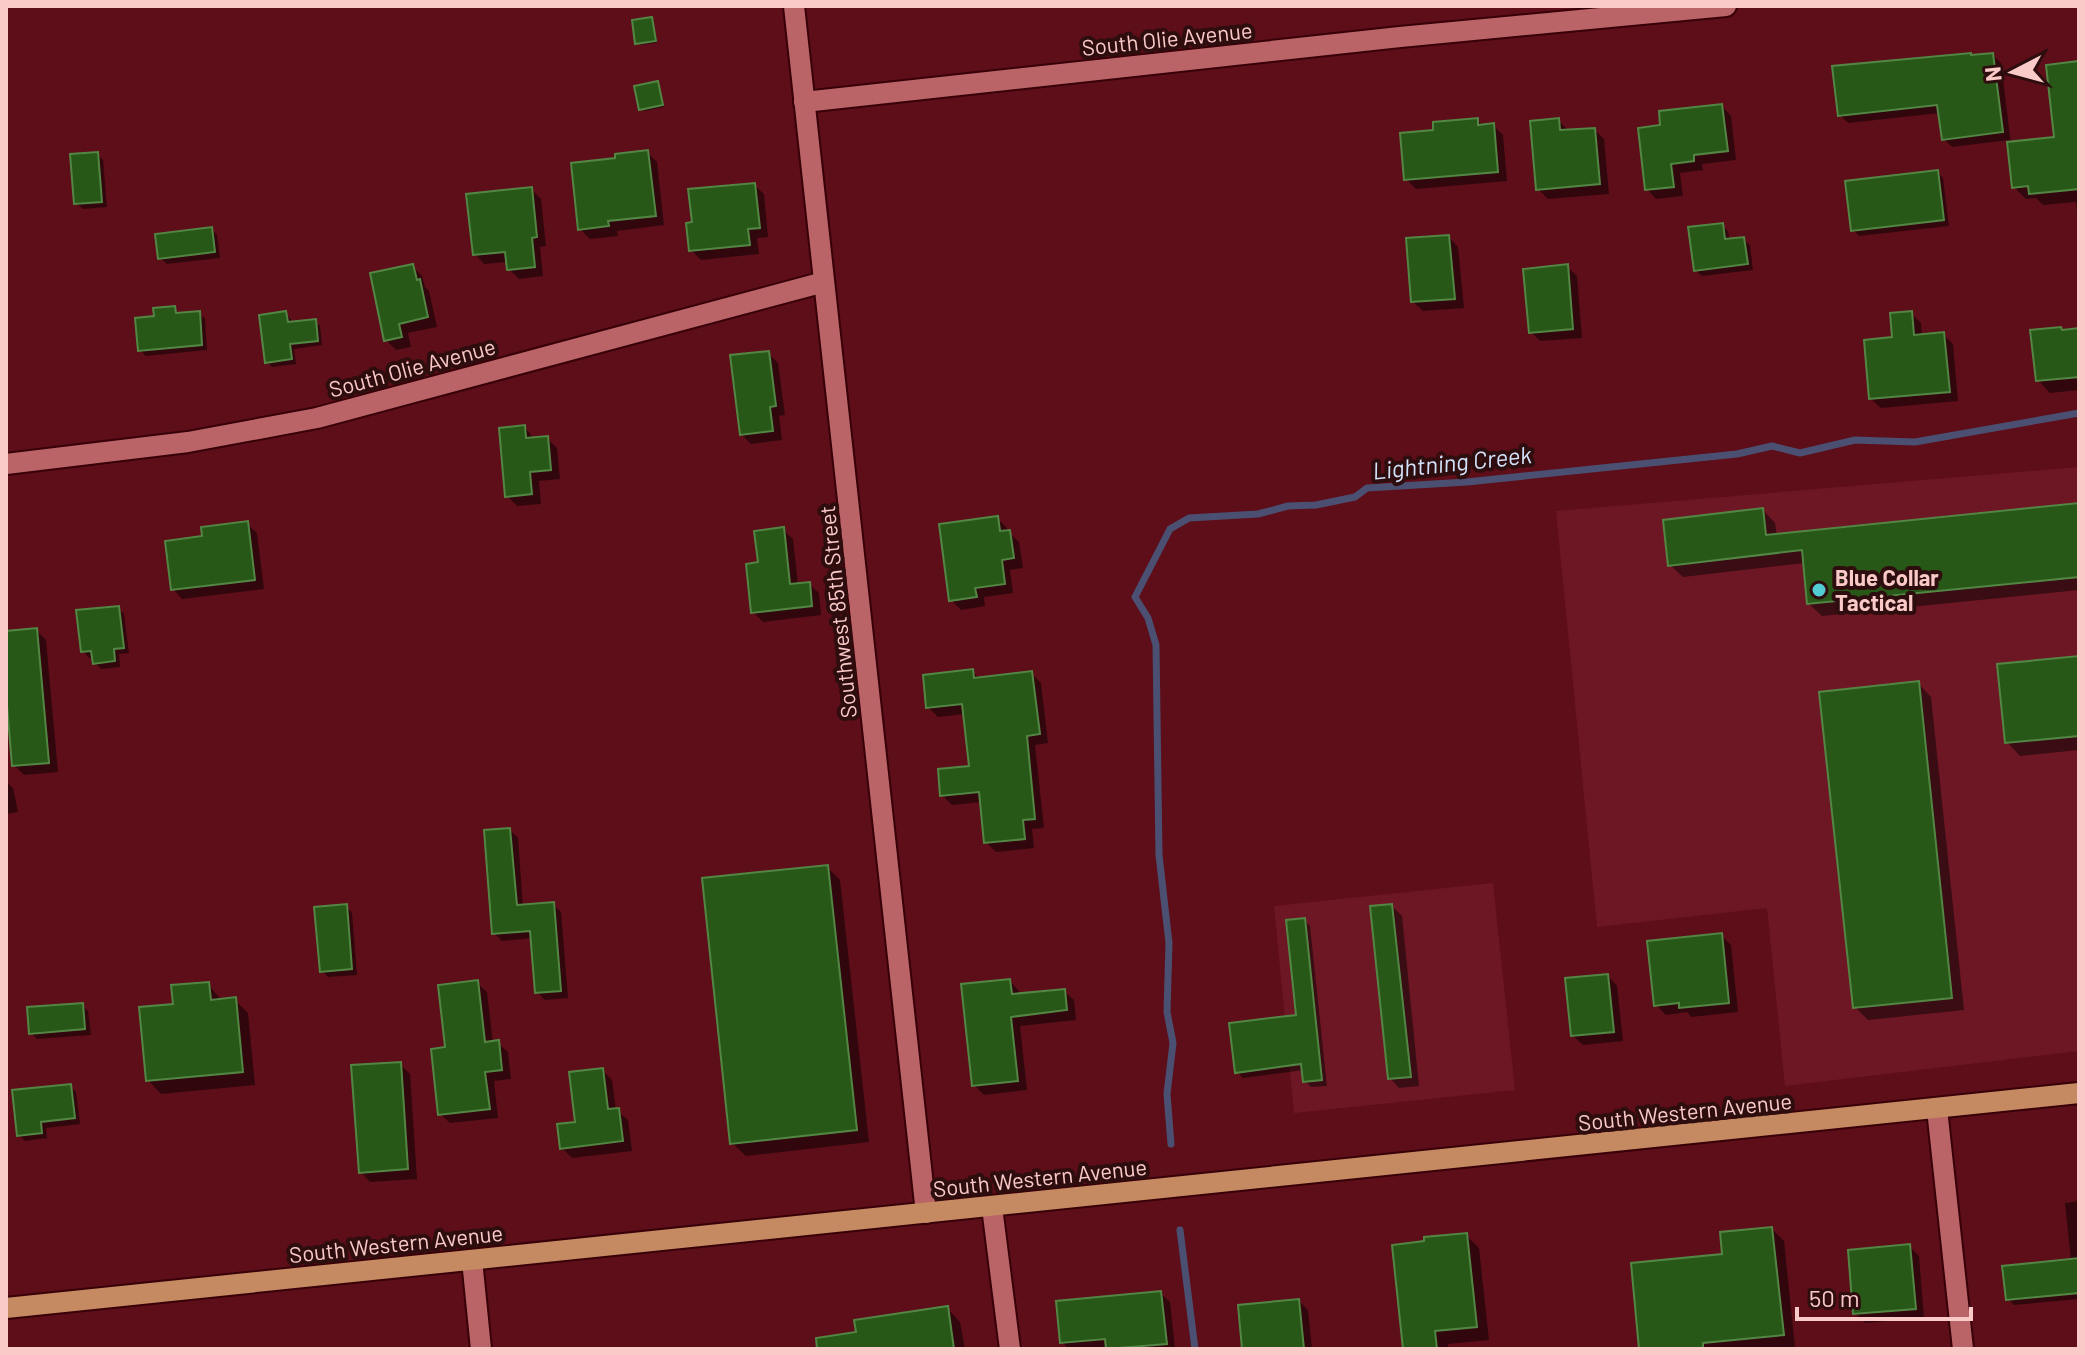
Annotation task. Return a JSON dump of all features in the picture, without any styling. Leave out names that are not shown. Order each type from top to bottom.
[{"type":"main road","name":"South Western Avenue","points":[[6,1308],[2079,1093]]},
{"type":"street","name":"Southwest 85th Street","points":[[794,6],[926,1213]]},
{"type":"street","name":"South Olie Avenue","points":[[804,102],[1384,39],[1726,6]]},
{"type":"street","name":"South Olie Avenue","points":[[6,464],[188,442],[317,418],[824,282]]},
{"type":"street","points":[[1937,1109],[1963,1349]]},
{"type":"street","points":[[992,1207],[1010,1349]]},
{"type":"street","points":[[472,1260],[481,1349]]},
{"type":"shaded area","points":[[2079,467],[2079,1051],[1785,1086],[1767,908],[1597,927],[1556,511]]},
{"type":"shaded area","points":[[1493,883],[1515,1090],[1294,1113],[1274,906]]},
{"type":"building","points":[[652,17],[656,41],[635,44],[632,20]]},
{"type":"building","points":[[1993,53],[2003,132],[1942,140],[1937,105],[1838,116],[1832,66]]},
{"type":"building","points":[[2079,61],[2079,189],[2029,194],[2028,186],[2012,188],[2007,142],[2054,137],[2046,65]]},
{"type":"building","points":[[658,81],[663,105],[639,110],[634,86]]},
{"type":"building","points":[[1722,104],[1728,151],[1694,155],[1694,161],[1671,164],[1674,187],[1645,190],[1638,128],[1660,125],[1659,111]]},
{"type":"building","points":[[1478,118],[1478,125],[1494,123],[1498,172],[1404,180],[1400,133],[1433,130],[1433,122]]},
{"type":"building","points":[[1559,118],[1560,130],[1595,128],[1600,184],[1536,190],[1530,121]]},
{"type":"building","points":[[648,150],[656,216],[608,221],[609,226],[578,230],[571,163]]},
{"type":"building","points":[[98,152],[102,202],[74,204],[70,154]]},
{"type":"building","points":[[1938,170],[1944,220],[1851,231],[1845,181]]},
{"type":"building","points":[[755,183],[760,228],[748,229],[750,245],[689,251],[686,223],[692,222],[688,189]]},
{"type":"building","points":[[532,187],[537,237],[532,238],[535,267],[507,270],[505,252],[473,255],[466,194]]},
{"type":"building","points":[[1723,223],[1725,239],[1744,237],[1748,264],[1694,271],[1688,227]]},
{"type":"building","points":[[212,227],[215,252],[158,259],[155,234]]},
{"type":"building","points":[[1449,235],[1455,299],[1411,302],[1406,238]]},
{"type":"building","points":[[413,264],[417,280],[420,279],[428,317],[399,324],[402,337],[384,341],[370,273]]},
{"type":"building","points":[[1568,264],[1573,329],[1529,333],[1523,269]]},
{"type":"building","points":[[175,306],[176,313],[200,311],[202,345],[138,351],[135,318],[154,316],[153,308]]},
{"type":"building","points":[[286,311],[288,322],[316,319],[318,341],[290,344],[292,359],[265,363],[259,315]]},
{"type":"building","points":[[1912,311],[1914,335],[1944,332],[1950,392],[1869,399],[1864,340],[1892,337],[1890,313]]},
{"type":"building","points":[[2061,327],[2062,330],[2079,328],[2079,377],[2036,381],[2030,330]]},
{"type":"building","points":[[769,351],[776,406],[770,407],[773,431],[740,435],[730,355]]},
{"type":"building","points":[[525,425],[526,438],[548,436],[551,470],[530,472],[532,494],[505,497],[499,428]]},
{"type":"building","points":[[2079,503],[2079,577],[1807,604],[1802,550],[1668,566],[1663,520],[1763,508],[1766,535]]},
{"type":"building","points":[[998,516],[1000,531],[1010,530],[1014,558],[1002,560],[1005,584],[975,588],[977,597],[949,601],[939,524]]},
{"type":"building","points":[[248,521],[255,580],[171,590],[165,541],[202,536],[201,527]]},
{"type":"building","points":[[784,527],[790,584],[810,582],[812,606],[751,613],[746,564],[758,562],[754,531]]},
{"type":"building","points":[[119,606],[124,648],[114,649],[115,661],[93,664],[91,651],[81,652],[76,610]]},
{"type":"building","points":[[37,628],[49,763],[12,766],[6,693],[6,631]]},
{"type":"building","points":[[2079,656],[2079,736],[2005,743],[1997,664]]},
{"type":"building","points":[[973,669],[974,678],[1032,671],[1040,734],[1027,736],[1035,819],[1023,820],[1025,839],[984,843],[979,792],[940,796],[938,769],[969,766],[962,704],[926,708],[923,675]]},
{"type":"building","points":[[1919,681],[1952,998],[1853,1008],[1819,692]]},
{"type":"building","points":[[510,828],[517,905],[554,902],[561,991],[535,993],[530,931],[492,934],[484,830]]},
{"type":"building","points":[[828,865],[857,1130],[730,1144],[702,878]]},
{"type":"building","points":[[347,904],[352,969],[320,972],[314,907]]},
{"type":"building","points":[[1392,904],[1411,1077],[1388,1079],[1370,906]]},
{"type":"building","points":[[1305,918],[1322,1080],[1303,1082],[1301,1064],[1235,1073],[1229,1023],[1296,1015],[1286,920]]},
{"type":"building","points":[[1722,933],[1729,1003],[1679,1008],[1679,1003],[1654,1006],[1647,941]]},
{"type":"building","points":[[1608,974],[1614,1032],[1571,1036],[1565,978]]},
{"type":"building","points":[[1010,979],[1012,994],[1065,989],[1067,1010],[1011,1017],[1018,1081],[972,1086],[961,984]]},
{"type":"building","points":[[478,980],[485,1042],[499,1040],[502,1070],[485,1072],[490,1109],[438,1115],[431,1049],[445,1047],[438,985]]},
{"type":"building","points":[[209,982],[211,1000],[236,997],[243,1072],[146,1081],[139,1007],[173,1004],[171,985]]},
{"type":"building","points":[[83,1003],[85,1029],[29,1034],[27,1007]]},
{"type":"building","points":[[401,1062],[408,1169],[359,1173],[351,1065]]},
{"type":"building","points":[[603,1068],[608,1109],[619,1108],[623,1141],[560,1149],[557,1124],[575,1122],[569,1072]]},
{"type":"building","points":[[71,1084],[75,1118],[41,1122],[42,1133],[17,1136],[12,1090]]},
{"type":"building","points":[[1772,1227],[1784,1335],[1703,1343],[1703,1349],[1639,1349],[1631,1263],[1722,1254],[1720,1232]]},
{"type":"building","points":[[1467,1233],[1477,1327],[1435,1331],[1437,1349],[1403,1349],[1392,1245],[1424,1241],[1424,1237]]},
{"type":"building","points":[[1910,1244],[1916,1309],[1853,1314],[1848,1250]]},
{"type":"building","points":[[2079,1258],[2079,1293],[2006,1300],[2002,1266]]},
{"type":"building","points":[[1161,1291],[1167,1344],[1106,1349],[1105,1339],[1060,1343],[1056,1301]]},
{"type":"building","points":[[1299,1299],[1304,1349],[1242,1349],[1238,1305]]},
{"type":"building","points":[[948,1306],[954,1349],[817,1349],[816,1338],[856,1332],[854,1320]]},
{"type":"waterway","name":"Lightning Creek","points":[[1171,1144],[1167,1094],[1173,1043],[1167,1012],[1169,943],[1159,855],[1156,645],[1148,618],[1135,597],[1170,529],[1189,518],[1258,514],[1288,506],[1316,505],[1355,497],[1367,488],[1467,482],[1737,454],[1772,446],[1800,453],[1855,440],[1915,442],[2079,413]]},
{"type":"waterway","name":"Lightning Creek","points":[[1180,1230],[1195,1349]]},
{"type":"place","name":"Blue Collar Tactical","points":[[1819,590]]}]
